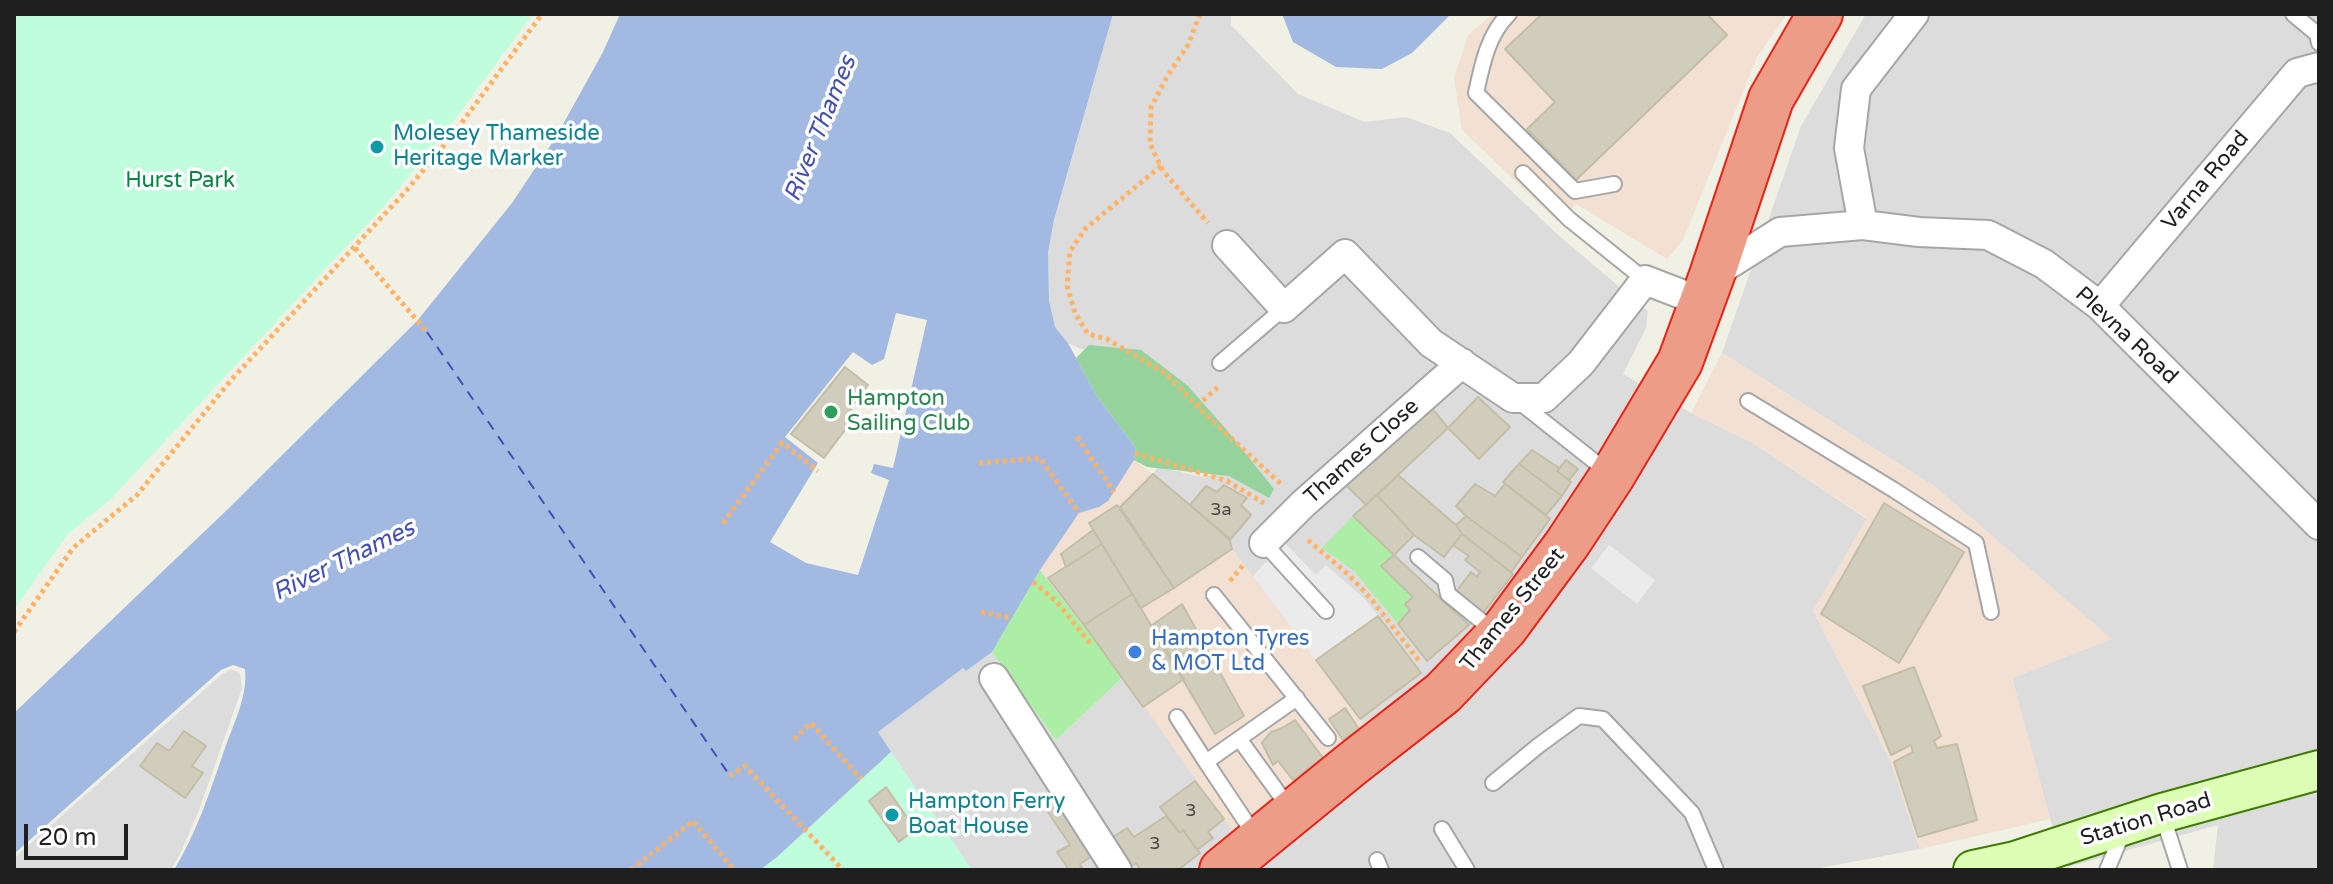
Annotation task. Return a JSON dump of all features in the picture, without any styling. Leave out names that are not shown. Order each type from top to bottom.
[{"type":"highway","name":"Thames Street","points":[[1222,870],[1443,693],[1498,635],[1567,544],[1680,362],[1771,99],[1820,14]]},
{"type":"street","points":[[1863,225],[1849,148],[1856,89],[1914,14]]},
{"type":"street","name":"Varna Road","points":[[2100,306],[2297,73],[2319,67]]},
{"type":"street","name":"Plevna Road","points":[[1707,289],[1780,232],[1863,225],[1919,232],[1988,235],[2044,264],[2100,306],[2319,525]]},
{"type":"street","points":[[1227,245],[1284,308],[1345,254],[1431,343],[1513,398],[1544,398],[1581,363],[1645,280],[1707,289]]},
{"type":"street","name":"Thames Close","points":[[1264,543],[1303,504],[1462,363]]},
{"type":"street","points":[[994,678],[1117,870]]},
{"type":"street","name":"Station Road","points":[[1973,870],[2015,861],[2162,813],[2319,770]]},
{"type":"lane","points":[[1509,14],[1500,22],[1485,53],[1476,93],[1575,191],[1614,184]]},
{"type":"lane","points":[[2293,14],[2318,36]]},
{"type":"lane","points":[[1523,173],[1569,219],[1645,280]]},
{"type":"lane","points":[[1220,363],[1284,308]]},
{"type":"lane","points":[[1513,398],[1612,476]]},
{"type":"lane","points":[[1748,401],[1976,543],[1991,612]]},
{"type":"lane","points":[[1264,543],[1326,611]]},
{"type":"lane","points":[[1418,557],[1445,580],[1448,594],[1498,635]]},
{"type":"lane","points":[[1216,596],[1328,738]]},
{"type":"lane","points":[[1206,762],[1297,698]]},
{"type":"lane","points":[[1493,783],[1579,716],[1603,719],[1692,813],[1716,870]]},
{"type":"lane","points":[[1177,717],[1259,840]]},
{"type":"lane","points":[[1240,740],[1292,813]]},
{"type":"lane","points":[[2162,813],[2180,870]]},
{"type":"lane","points":[[2107,870],[2126,824]]},
{"type":"lane","points":[[1442,829],[1467,870]]},
{"type":"path","points":[[14,632],[73,548],[137,495],[232,379],[355,248],[455,132],[542,14]]},
{"type":"path","points":[[1200,14],[1188,45],[1151,107],[1150,144],[1161,166],[1227,245]]},
{"type":"path","points":[[1161,166],[1086,228],[1070,251],[1067,286],[1075,313],[1088,334],[1107,339],[1165,373],[1303,504]]},
{"type":"path","points":[[355,248],[427,332]]},
{"type":"path","points":[[1077,437],[1114,492]]},
{"type":"path","points":[[723,523],[782,443],[818,471]]},
{"type":"path","points":[[979,463],[1040,458],[1079,513]]},
{"type":"path","points":[[1216,596],[1264,543]]},
{"type":"path","points":[[1033,582],[1057,602],[1090,643]]},
{"type":"path","points":[[981,612],[1012,618]]},
{"type":"path","points":[[794,739],[811,723],[861,779]]},
{"type":"path","points":[[730,776],[745,766],[843,870]]},
{"type":"path","points":[[631,870],[693,821],[734,870]]},
{"type":"shaded area","points":[[1113,14],[1231,14],[1231,25],[1298,94],[1365,122],[1406,117],[1450,133],[1557,234],[1648,311],[1646,328],[1623,374],[1691,413],[1751,442],[1867,519],[1813,611],[1890,760],[1920,849],[1810,870],[972,870],[877,732],[963,667],[967,670],[992,652],[1056,740],[1123,677],[1367,728],[1232,549],[1229,538],[1153,474],[1158,467],[1207,478],[1228,456],[1112,363],[1068,343],[1055,327],[1049,300],[1048,253],[1054,221]]},
{"type":"shaded area","points":[[1492,14],[1787,14],[1757,57],[1683,240],[1667,259],[1576,204],[1558,222],[1462,130],[1454,78],[1468,35]]},
{"type":"shaded area","points":[[1866,14],[2319,14],[2319,870],[2213,870],[2218,825],[2068,867],[2050,819],[2012,678],[2111,639],[1934,486],[1722,353],[1801,126]]},
{"type":"shaded area","points":[[1722,353],[1934,486],[2112,639],[2012,678],[2050,819],[1920,849],[1890,760],[1813,611],[1867,518],[1751,442],[1691,413]]},
{"type":"shaded area","points":[[1134,460],[1229,538],[1232,549],[1367,728],[1236,836],[1123,677],[1040,570],[1079,513],[1108,501]]},
{"type":"shaded area","points":[[1284,542],[1316,575],[1326,565],[1364,598],[1378,616],[1316,660],[1253,576]]},
{"type":"shaded area","points":[[1609,545],[1655,580],[1637,604],[1591,568]]},
{"type":"shaded area","points":[[231,669],[240,673],[242,688],[199,810],[171,870],[14,870],[14,858]]},
{"type":"green space","name":"Hurst Park","points":[[14,14],[533,14],[444,134],[387,203],[111,499],[68,534],[14,610]]},
{"type":"green space","points":[[1089,345],[1141,350],[1187,385],[1274,489],[1269,498],[1229,476],[1147,467],[1134,460],[1136,448],[1096,395],[1076,358]]},
{"type":"green space","points":[[1353,516],[1394,555],[1382,566],[1413,597],[1405,604],[1410,610],[1398,624],[1354,571],[1322,548]]},
{"type":"green space","points":[[1040,570],[1123,677],[1056,740],[992,652]]},
{"type":"green space","points":[[891,752],[972,870],[760,870],[777,857]]},
{"type":"water","name":"River Thames","points":[[620,14],[1113,14],[1054,220],[1048,253],[1049,300],[1055,327],[1068,343],[1096,395],[1136,448],[1134,460],[1108,501],[1079,513],[1040,570],[992,652],[966,671],[963,668],[878,732],[891,752],[760,870],[174,870],[203,810],[240,709],[245,669],[233,665],[221,670],[14,854],[14,713],[228,509],[417,321],[512,203],[556,137],[603,52]],"holes":[[[896,313],[927,320],[893,468],[874,464],[871,473],[889,480],[858,575],[806,563],[770,542],[818,463],[785,437],[853,352],[872,365],[884,359]]]},
{"type":"water","points":[[1282,14],[1451,14],[1412,53],[1382,69],[1336,67],[1293,42]]},
{"type":"building","points":[[1542,14],[1707,14],[1727,35],[1576,180],[1527,129],[1555,102],[1505,49]]},
{"type":"building","name":"Hampton Sailing Club","points":[[845,367],[868,385],[850,409],[857,414],[824,458],[791,434]]},
{"type":"building","points":[[1478,397],[1510,427],[1479,459],[1448,428]]},
{"type":"building","points":[[1431,407],[1448,428],[1366,505],[1344,483]]},
{"type":"building","points":[[1532,450],[1559,468],[1557,471],[1571,482],[1562,496],[1519,464]]},
{"type":"building","points":[[1566,460],[1578,469],[1569,480],[1557,471]]},
{"type":"building","points":[[1519,464],[1562,496],[1546,515],[1503,482]]},
{"type":"building","points":[[1153,474],[1229,538],[1232,549],[1174,588],[1120,507]]},
{"type":"building","points":[[1398,475],[1456,525],[1462,534],[1444,557],[1414,535],[1377,495]]},
{"type":"building","points":[[1475,484],[1495,496],[1505,484],[1550,519],[1522,557],[1456,506]]},
{"type":"building","points":[[1224,485],[1247,498],[1241,505],[1251,515],[1230,540],[1190,505],[1206,486],[1217,492]]},
{"type":"building","points":[[1377,495],[1414,535],[1394,555],[1353,516]]},
{"type":"building","points":[[1884,503],[1964,552],[1899,663],[1821,614]]},
{"type":"building","points":[[1117,505],[1174,588],[1141,608],[1089,523]]},
{"type":"building","points":[[1466,516],[1522,557],[1511,572],[1462,534],[1456,525]]},
{"type":"building","points":[[1093,530],[1102,544],[1066,567],[1061,554]]},
{"type":"building","points":[[1462,534],[1513,574],[1483,613],[1456,592],[1471,572],[1477,577],[1480,572],[1465,560],[1469,556],[1453,545]]},
{"type":"building","points":[[1102,544],[1132,594],[1084,625],[1048,578]]},
{"type":"building","points":[[1394,555],[1469,625],[1427,661],[1398,624],[1410,610],[1405,604],[1413,597],[1381,566]]},
{"type":"building","name":"Hampton Tyres & MOT Ltd","points":[[1132,594],[1184,679],[1143,707],[1084,625]]},
{"type":"building","points":[[1182,604],[1244,716],[1215,734],[1151,626]]},
{"type":"building","points":[[1378,616],[1421,673],[1360,719],[1316,660]]},
{"type":"building","points":[[1914,667],[1941,736],[1934,741],[1937,748],[1957,744],[1977,820],[1918,837],[1894,762],[1913,752],[1911,745],[1891,755],[1863,686]]},
{"type":"building","points":[[1345,708],[1359,729],[1343,740],[1329,719]]},
{"type":"building","points":[[1295,720],[1323,758],[1293,780],[1278,761],[1273,765],[1262,743],[1271,732]]},
{"type":"building","points":[[184,731],[206,746],[192,766],[203,773],[185,798],[140,766],[157,743],[169,751]]},
{"type":"building","points":[[1195,781],[1224,819],[1208,832],[1213,838],[1197,850],[1183,830],[1180,833],[1160,807]]},
{"type":"building","name":"Hampton Ferry Boat House","points":[[886,787],[915,829],[899,842],[869,801]]},
{"type":"building","points":[[1054,790],[1095,854],[1080,864],[1082,867],[1077,870],[1069,870],[1057,852],[1070,845],[1040,800]]},
{"type":"building","points":[[1166,816],[1180,833],[1183,830],[1200,853],[1178,870],[1141,870],[1136,863],[1130,867],[1113,837],[1127,828],[1134,837]]},
{"type":"ferry route","points":[[427,332],[730,776]]},
{"type":"place","name":"Molesey Thameside Heritage Marker","points":[[377,147]]},
{"type":"place","name":"Hampton Sailing Club","points":[[831,412]]},
{"type":"place","name":"Hampton Tyres & MOT Ltd","points":[[1135,652]]},
{"type":"place","name":"Hampton Ferry Boat House","points":[[892,815]]}]
